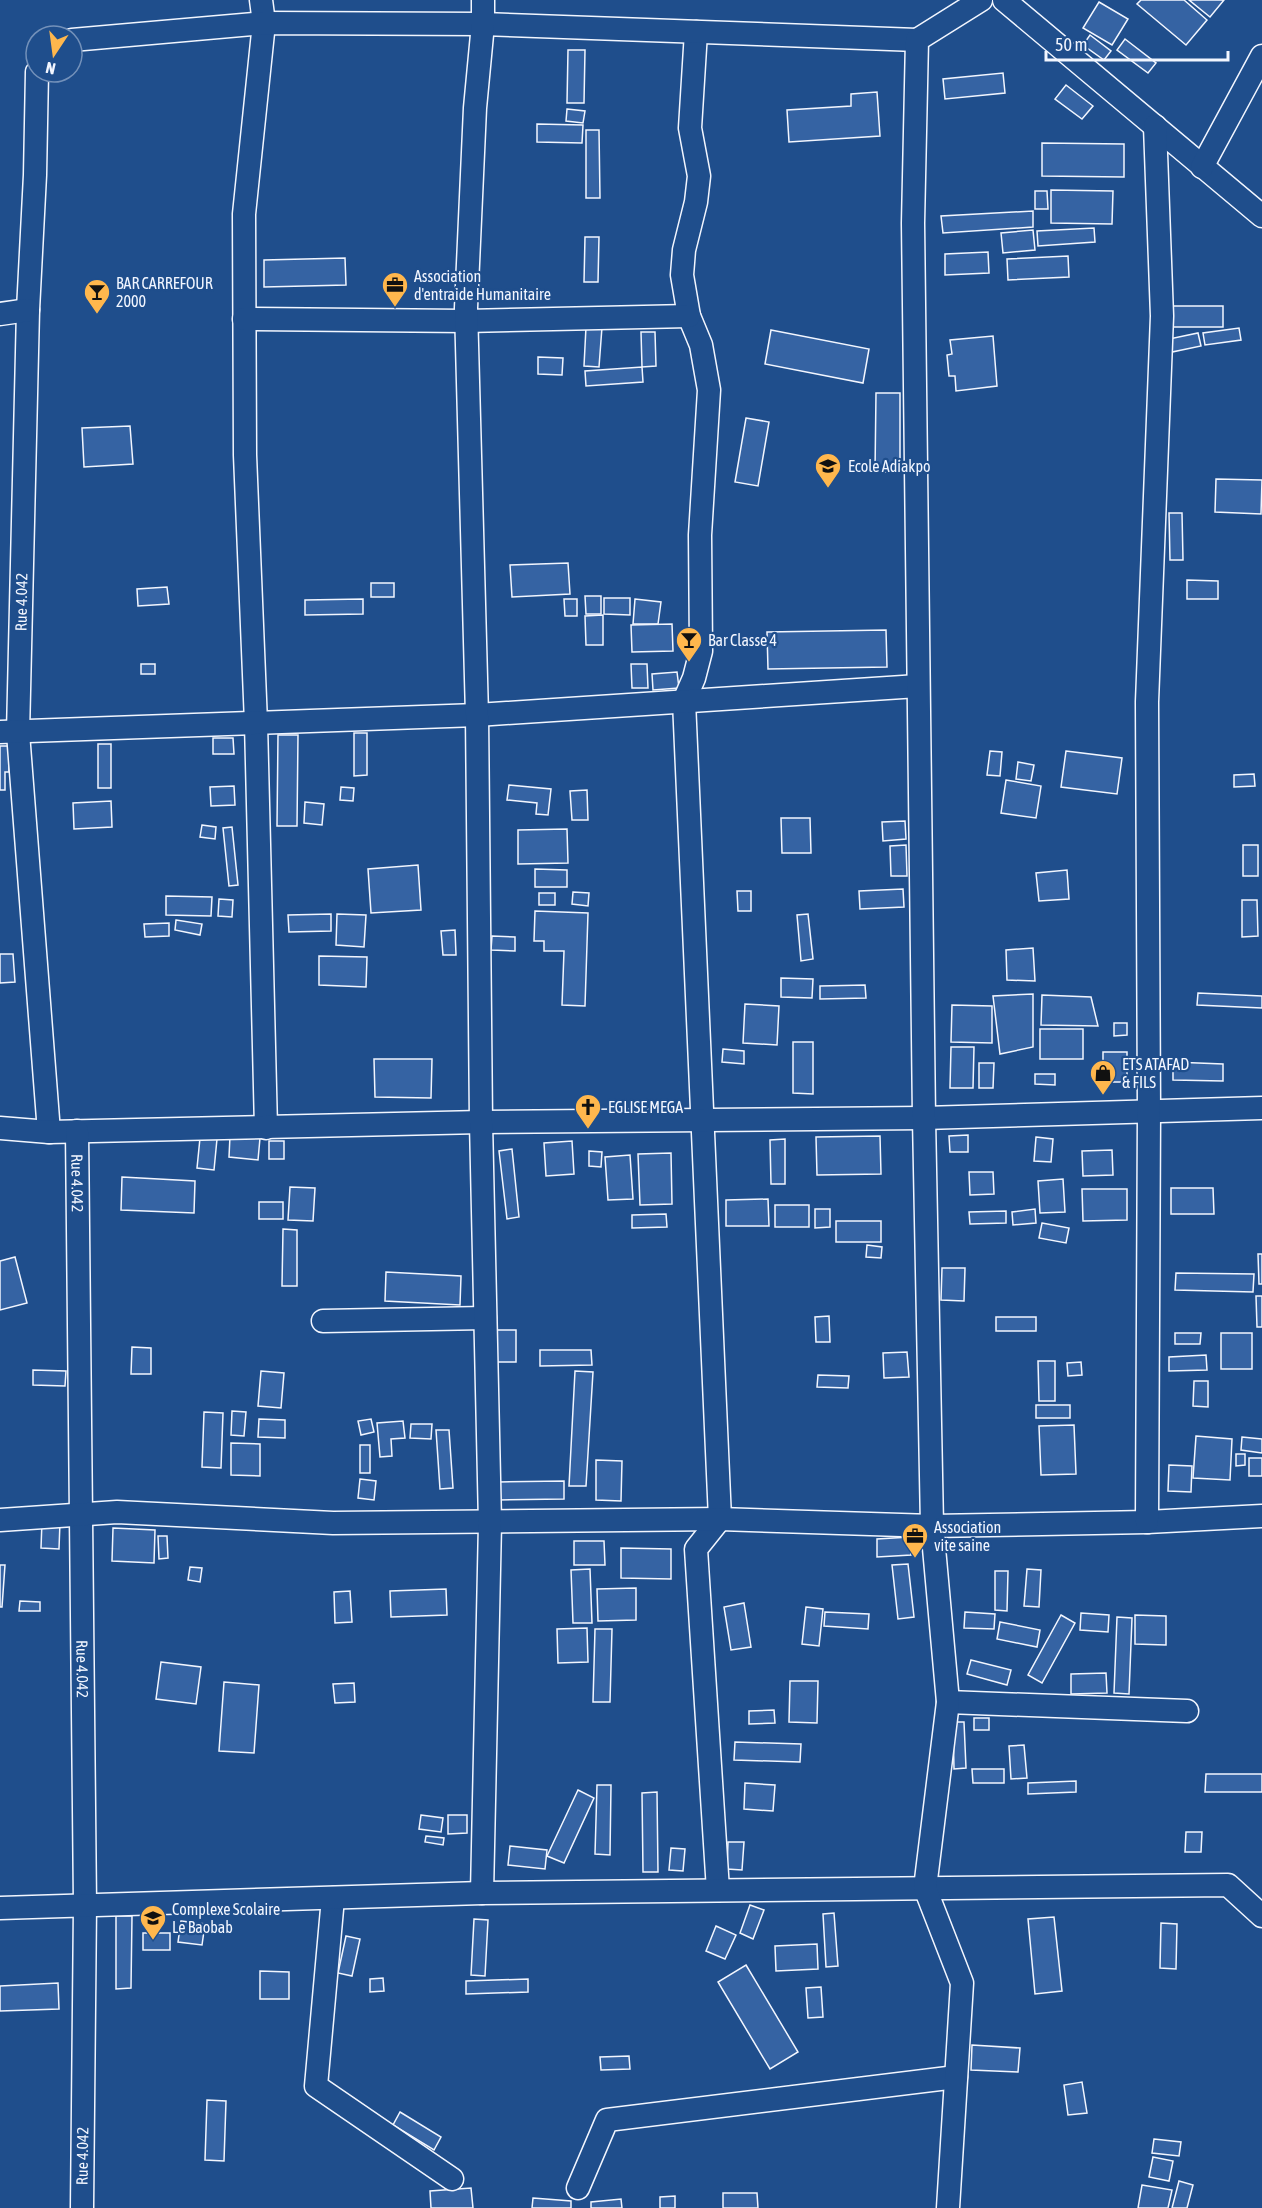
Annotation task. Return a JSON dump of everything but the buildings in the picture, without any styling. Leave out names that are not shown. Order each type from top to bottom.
[{"type":"street","points":[[261,0],[264,23],[244,214],[244,319],[245,455],[256,723],[266,1128]]},
{"type":"street","points":[[482,1893],[490,1523],[481,1122],[477,715],[466,321],[475,108],[483,0]]},
{"type":"street","points":[[84,39],[264,23],[483,24],[917,40],[981,0]]},
{"type":"street","points":[[1004,0],[1262,216]]},
{"type":"street","points":[[696,32],[690,128],[699,176],[696,202],[684,250],[682,275],[689,316],[701,345],[709,390],[700,535],[701,651],[694,678],[684,701],[720,1519],[696,1549],[718,1890]]},
{"type":"street","points":[[917,40],[913,223],[924,1118],[932,1526],[948,1702],[925,1888],[962,1983],[948,2208]]},
{"type":"street","points":[[1202,167],[1262,56]]},
{"type":"street","name":"Rue 4.042","points":[[37,84],[35,175],[9,733],[49,1132]]},
{"type":"street","points":[[1147,1521],[1149,1111],[1147,702],[1162,316],[1155,126]]},
{"type":"street","points":[[0,314],[28,310]]},
{"type":"street","points":[[244,319],[466,321],[689,316]]},
{"type":"street","points":[[9,733],[477,715],[918,686]]},
{"type":"street","points":[[0,1128],[49,1132],[481,1122],[924,1118],[1262,1108]]},
{"type":"street","name":"Rue 4.042","points":[[77,1131],[85,1905],[81,2208]]},
{"type":"street","points":[[323,1322],[485,1318]]},
{"type":"street","points":[[0,1520],[117,1512],[333,1523],[720,1519],[932,1526],[1262,1516]]},
{"type":"street","points":[[948,1702],[1187,1711]]},
{"type":"street","points":[[0,1908],[482,1893],[1228,1885],[1262,1916]]},
{"type":"street","points":[[333,1898],[316,2086],[452,2179]]},
{"type":"street","points":[[578,2188],[607,2120],[956,2078]]},
{"type":"place","name":"Association d'entraide Humanitaire","points":[[395,308]]},
{"type":"place","name":"BAR CARREFOUR 2000","points":[[97,315]]},
{"type":"place","name":"Ecole Adiakpo","points":[[828,489]]},
{"type":"place","name":"Bar Classe 4","points":[[689,663]]},
{"type":"place","name":"ETS ATAFAD & FILS","points":[[1103,1096]]},
{"type":"place","name":"EGLISE MEGA","points":[[588,1130]]},
{"type":"place","name":"Association vite saine","points":[[915,1559]]},
{"type":"place","name":"Complexe Scolaire Le Baobab","points":[[153,1941]]}]
